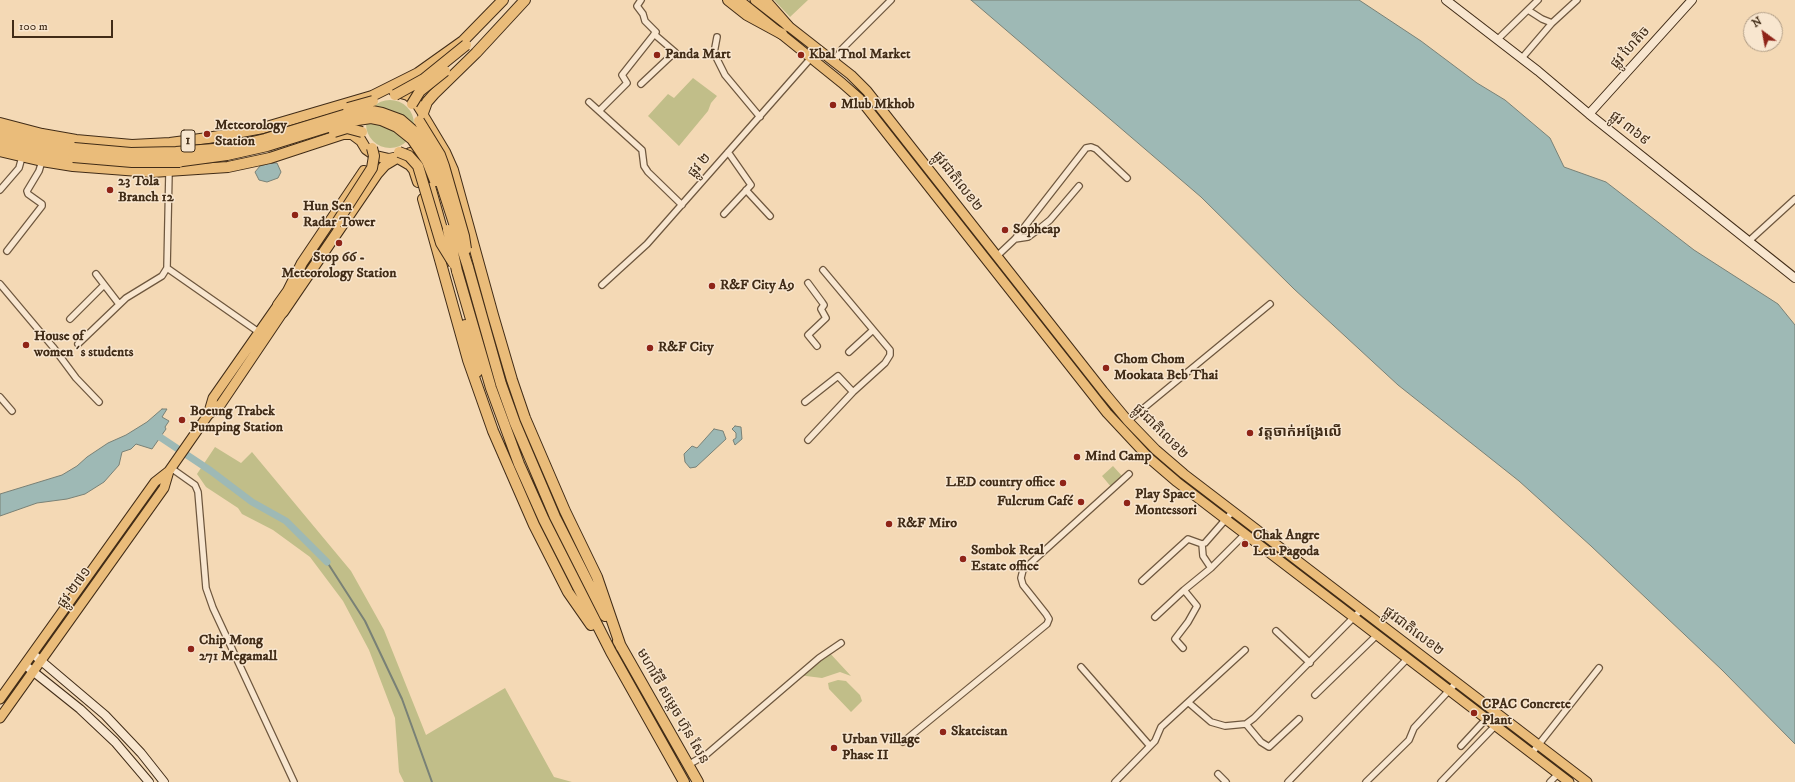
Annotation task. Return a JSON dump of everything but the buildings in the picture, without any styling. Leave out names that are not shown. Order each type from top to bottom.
[{"type":"highway","name":"1","points":[[0,123],[42,134],[76,140],[132,144],[166,143],[208,138],[264,128],[372,98],[418,73],[447,54],[503,0]]},
{"type":"highway","points":[[395,96],[424,79],[468,47],[510,0]]},
{"type":"highway","points":[[412,104],[420,91],[517,0]]},
{"type":"highway","points":[[280,308],[377,174],[385,165],[408,148],[415,140],[427,102],[476,53],[525,0]]},
{"type":"highway","points":[[728,0],[747,15],[785,30]]},
{"type":"highway","points":[[765,0],[785,30]]},
{"type":"highway","points":[[382,92],[396,91],[408,95],[416,102],[446,172],[464,236],[468,267]]},
{"type":"highway","points":[[176,157],[209,143],[264,133],[372,98],[395,96],[404,98],[412,104],[446,152],[471,234],[477,260],[512,380],[523,412],[565,511],[597,577],[621,646]]},
{"type":"highway","points":[[361,136],[363,114],[372,98]]},
{"type":"highway","points":[[176,157],[266,139],[358,112],[372,111],[392,116],[401,120],[417,134],[433,158],[468,267],[501,384],[529,459],[575,557],[621,646]]},
{"type":"highway","points":[[410,153],[419,143],[423,135],[424,129],[422,117]]},
{"type":"highway","points":[[176,157],[227,155],[267,146],[358,118],[370,118],[389,123],[404,131],[412,139],[427,161],[434,178],[451,240],[450,269]]},
{"type":"highway","points":[[0,142],[27,149],[73,153],[131,153],[176,157],[211,163],[269,152],[341,129],[353,129],[366,142],[374,156],[372,168],[308,266],[290,286]]},
{"type":"highway","points":[[0,132],[73,153]]},
{"type":"highway","name":"1","points":[[0,151],[22,157],[73,166],[131,172],[168,172],[228,166],[270,158],[343,134],[361,136]]},
{"type":"highway","points":[[208,138],[211,168]]},
{"type":"highway","points":[[166,143],[168,172]]},
{"type":"highway","points":[[369,148],[397,156],[409,156],[418,166],[441,243],[490,388],[519,464],[544,520],[611,652]]},
{"type":"highway","points":[[280,308],[302,263],[367,167],[369,148]]},
{"type":"highway","points":[[397,156],[410,153],[418,156],[429,180],[446,242],[468,360],[509,468],[568,592],[611,652]]},
{"type":"highway","points":[[397,156],[410,165],[417,176],[450,269]]},
{"type":"highway","points":[[450,269],[477,260]]},
{"type":"highway","points":[[555,567],[585,552]]},
{"type":"highway","name":"មហាវិថី សម្តេច ហ៊ុន សែន","points":[[621,646],[698,782]]},
{"type":"highway","name":"មហាវិថី សម្តេច ហ៊ុន សែន","points":[[611,652],[684,782]]},
{"type":"main road","points":[[739,0],[785,30]]},
{"type":"main road","points":[[754,0],[785,30]]},
{"type":"main road","name":"ផ្លូវជាតិលេខ២","points":[[785,30],[811,58],[842,82],[859,98],[1095,397],[1120,428],[1149,458],[1226,520],[1569,782]]},
{"type":"main road","name":"ផ្លូវជាតិលេខ២","points":[[785,30],[834,62],[851,75],[867,91],[1103,391],[1128,421],[1172,465],[1587,782]]},
{"type":"main road","points":[[1025,308],[1033,302]]},
{"type":"main road","name":"ផ្លូវ ២៧១","points":[[0,699],[155,482],[171,468],[208,415],[221,404],[262,334],[280,308]]},
{"type":"main road","points":[[1095,397],[1103,391]]},
{"type":"main road","name":"ផ្លូវ ២៧១","points":[[0,718],[164,488],[171,468]]},
{"type":"street","points":[[599,111],[627,83],[622,75],[656,32],[645,20],[643,14],[637,6],[641,0]]},
{"type":"street","points":[[834,62],[842,49],[891,0]]},
{"type":"street","name":"ផ្លូវ ៣៦៩","points":[[1446,0],[1522,58],[1794,276]]},
{"type":"street","points":[[1498,39],[1538,0]]},
{"type":"street","points":[[1522,58],[1552,23],[1577,0]]},
{"type":"street","name":"ផ្លូវ ហៃតិច","points":[[1590,114],[1692,0]]},
{"type":"street","points":[[1528,10],[1542,19],[1552,23]]},
{"type":"street","points":[[641,84],[675,52],[654,34]]},
{"type":"street","points":[[717,37],[714,53],[725,75],[760,117]]},
{"type":"street","name":"ផ្លូវ ២","points":[[602,285],[647,244],[811,58]]},
{"type":"street","points":[[589,102],[642,150],[644,166],[648,172],[682,205]]},
{"type":"street","points":[[997,256],[1015,238],[1086,148],[1091,147],[1096,149],[1127,178]]},
{"type":"street","points":[[724,214],[751,184],[728,152]]},
{"type":"street","points":[[0,190],[19,168],[22,157]]},
{"type":"street","points":[[7,251],[42,206],[27,191],[39,171],[42,161]]},
{"type":"street","points":[[78,344],[126,298],[162,276],[167,268],[168,172]]},
{"type":"street","points":[[1015,238],[1028,237],[1039,229],[1050,220],[1079,186]]},
{"type":"street","points":[[746,190],[770,216]]},
{"type":"street","points":[[1749,241],[1795,199]]},
{"type":"street","points":[[167,268],[262,334]]},
{"type":"street","points":[[808,440],[853,392],[885,363],[890,355],[890,350],[824,270]]},
{"type":"street","points":[[96,274],[119,304]]},
{"type":"street","points":[[808,283],[824,304],[821,309],[826,318],[808,335],[817,346]]},
{"type":"street","points":[[0,284],[53,347],[76,378],[99,402]]},
{"type":"street","points":[[70,319],[104,285]]},
{"type":"street","points":[[1128,421],[1270,304]]},
{"type":"street","points":[[849,352],[873,330]]},
{"type":"street","points":[[805,402],[838,376],[853,392]]},
{"type":"street","points":[[0,397],[12,412]]},
{"type":"street","points":[[171,468],[195,485],[198,492],[206,588],[213,608],[294,782]]},
{"type":"street","points":[[903,742],[1047,624],[1049,618],[1023,584],[1021,578],[1023,570],[1129,474]]},
{"type":"street","points":[[1211,568],[1203,556],[1202,544],[1233,511]]},
{"type":"street","points":[[1155,617],[1184,590],[1211,568],[1245,534]]},
{"type":"street","points":[[1142,581],[1188,540],[1202,544]]},
{"type":"street","points":[[1183,648],[1175,639],[1188,622],[1197,606],[1184,590]]},
{"type":"street","points":[[1189,703],[1211,722],[1225,726],[1246,724],[1310,663],[1361,610]]},
{"type":"street","points":[[1276,631],[1310,663]]},
{"type":"street","points":[[1315,695],[1377,635]]},
{"type":"street","points":[[688,765],[707,754],[819,658],[841,643]]},
{"type":"street","points":[[1115,782],[1155,741],[1161,727],[1189,703],[1245,650]]},
{"type":"street","points":[[33,654],[105,714],[141,753],[164,782]]},
{"type":"street","points":[[1288,782],[1407,659]]},
{"type":"street","points":[[25,665],[34,670],[116,742],[149,782]]},
{"type":"street","points":[[1081,667],[1150,746]]},
{"type":"street","points":[[1532,754],[1599,668]]},
{"type":"street","points":[[1366,782],[1409,740],[1414,728],[1456,682]]},
{"type":"street","points":[[1461,746],[1486,718]]},
{"type":"street","points":[[1246,724],[1261,742],[1269,747],[1299,719]]},
{"type":"street","points":[[1441,782],[1495,726]]},
{"type":"street","points":[[1218,774],[1226,782]]},
{"type":"street","points":[[1550,782],[1558,774]]},
{"type":"shaded area","points":[[774,0],[808,0],[790,17]]},
{"type":"shaded area","points":[[693,78],[717,96],[711,103],[708,111],[679,146],[648,116],[668,94],[674,98]]},
{"type":"shaded area","points":[[385,100],[395,100],[407,107],[414,119],[414,129],[407,141],[395,148],[385,148],[377,144],[370,137],[366,129],[366,119],[370,111],[377,104]]},
{"type":"shaded area","points":[[215,447],[241,463],[252,452],[351,571],[384,630],[426,735],[505,688],[554,777],[572,782],[404,782],[399,772],[395,718],[369,650],[343,601],[310,557],[273,530],[242,514],[238,508],[206,487],[197,474]]},
{"type":"shaded area","points":[[1113,466],[1122,476],[1112,488],[1102,476]]},
{"type":"shaded area","points":[[827,650],[851,676],[840,672],[822,678],[798,675]]},
{"type":"shaded area","points":[[838,680],[846,681],[860,695],[862,701],[851,712],[829,689],[828,683]]},
{"type":"water","points":[[971,0],[1359,0],[1421,41],[1477,83],[1505,100],[1550,138],[1564,167],[1606,182],[1694,250],[1778,304],[1795,325],[1795,744],[1722,670],[1591,546],[1519,481],[1398,385],[1294,289],[1201,197]]},
{"type":"water","points":[[270,163],[277,163],[281,172],[278,178],[267,182],[259,180],[255,172],[260,166]]},
{"type":"water","points":[[162,409],[167,409],[162,417],[169,421],[165,427],[166,429],[152,449],[136,444],[131,449],[122,452],[119,465],[104,482],[85,494],[67,499],[37,503],[0,516],[0,494],[62,475],[108,443],[126,435],[147,422]]},
{"type":"water","points":[[735,426],[741,427],[742,439],[735,445],[733,440],[736,438],[736,433],[732,429]]},
{"type":"water","points":[[714,429],[723,431],[726,439],[696,467],[690,468],[685,462],[684,454],[692,446],[697,448]]},
{"type":"waterway","points":[[160,437],[211,471],[252,502],[286,521],[327,562]]},
{"type":"waterway","points":[[327,562],[365,621],[402,699],[432,782]]},
{"type":"place","name":"Panda Mart","points":[[657,55]]},
{"type":"place","name":"Kbal Tnol Market","points":[[801,55]]},
{"type":"place","name":"Mlub Mkhob","points":[[833,105]]},
{"type":"place","name":"Meteorology Station","points":[[207,134]]},
{"type":"place","name":"23 Tola Branch 12","points":[[110,190]]},
{"type":"place","name":"Hun Sen Radar Tower","points":[[295,215]]},
{"type":"place","name":"Sopheap","points":[[1005,230]]},
{"type":"place","name":"Stop 66 - Meteorology Station","points":[[339,243]]},
{"type":"place","name":"R&F City A9","points":[[712,286]]},
{"type":"place","name":"House of women´s students","points":[[26,345]]},
{"type":"place","name":"R&F City","points":[[650,348]]},
{"type":"place","name":"Chom Chom Mookata Beb Thai","points":[[1106,368]]},
{"type":"place","name":"Boeung Trabek Pumping Station","points":[[182,420]]},
{"type":"place","name":"វត្តចាក់អង្រែលើ","points":[[1250,433]]},
{"type":"place","name":"Mind Camp","points":[[1077,457]]},
{"type":"place","name":"LED country office","points":[[1063,483]]},
{"type":"place","name":"Fulcrum Café","points":[[1081,502]]},
{"type":"place","name":"Play Space Montessori","points":[[1127,503]]},
{"type":"place","name":"R&F Miro","points":[[889,524]]},
{"type":"place","name":"Chak Angre Leu Pagoda","points":[[1245,544]]},
{"type":"place","name":"Sombok Real Estate office","points":[[963,559]]},
{"type":"place","name":"Chip Mong 271 Megamall","points":[[191,649]]},
{"type":"place","name":"CPAC Concrete Plant","points":[[1474,713]]},
{"type":"place","name":"Skateistan","points":[[943,732]]},
{"type":"place","name":"Urban Village Phase II","points":[[834,748]]}]
